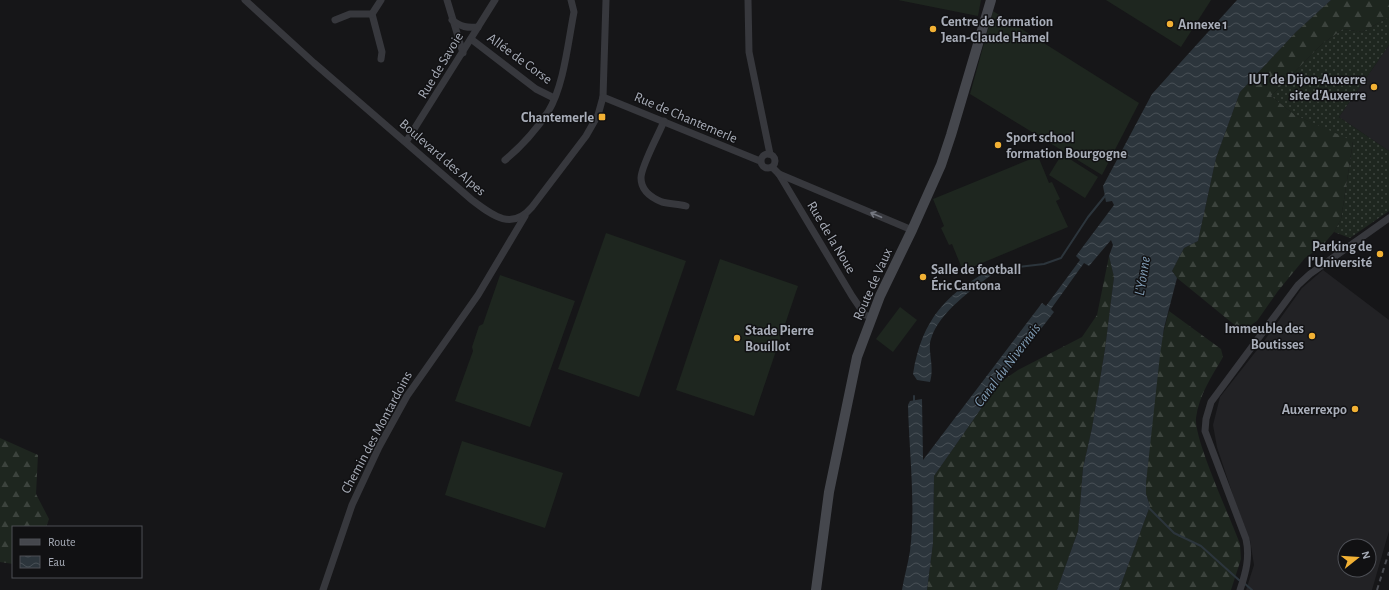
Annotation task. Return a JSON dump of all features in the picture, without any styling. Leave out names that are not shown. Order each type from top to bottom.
[{"type":"street","points":[[381,0],[372,14],[382,52],[381,60]]},
{"type":"street","points":[[446,0],[463,53]]},
{"type":"street","name":"Rue de Savoie","points":[[406,142],[495,0]]},
{"type":"street","name":"Allée de Corse","points":[[505,160],[524,143],[548,111],[554,98],[574,12],[571,0]]},
{"type":"street","points":[[525,216],[586,136],[598,115],[603,96],[606,0]]},
{"type":"street","points":[[748,0],[749,52],[770,154],[775,159],[772,167],[764,167],[760,161],[762,156],[770,154]]},
{"type":"street","name":"Route de Vaux","points":[[816,590],[829,492],[851,380],[857,357],[880,296],[932,186],[951,135],[991,0]]},
{"type":"street","name":"Boulevard des Alpes","points":[[247,1],[482,208],[507,220],[525,216]]},
{"type":"street","points":[[335,20],[350,14],[372,14]]},
{"type":"street","points":[[452,20],[460,26],[467,28],[478,27]]},
{"type":"street","name":"Allée de Corse","points":[[471,39],[536,89],[554,98]]},
{"type":"street","name":"Rue de Chantemerle","points":[[603,96],[760,161]]},
{"type":"street","points":[[664,121],[642,172],[642,184],[647,194],[654,198],[663,202],[686,206]]},
{"type":"street","name":"Rue de la Noue","points":[[772,167],[779,174],[852,296],[865,315],[872,318]]},
{"type":"street","points":[[779,174],[912,230]]},
{"type":"street","name":"Chemin des Montardoins","points":[[323,590],[352,504],[379,447],[414,384],[478,295],[525,216]]},
{"type":"street","points":[[1242,585],[1248,561],[1246,539],[1206,431],[1206,420],[1211,402],[1298,285],[1316,270],[1389,218]]},
{"type":"shaded area","name":"IUT de Dijon-Auxerre site d'Auxerre","points":[[1389,45],[1389,151],[1339,117]]},
{"type":"shaded area","points":[[1323,270],[1389,320],[1389,531],[1377,573],[1377,538],[1337,538],[1337,578],[1375,578],[1372,590],[1246,590],[1254,565],[1250,540],[1217,447],[1213,425],[1220,397],[1264,341],[1302,288]]},
{"type":"green space","points":[[898,0],[981,0],[978,16]]},
{"type":"green space","name":"Annexe 1","points":[[1106,0],[1211,0],[1181,47]]},
{"type":"green space","points":[[1331,0],[1389,0],[1389,17],[1362,32],[1343,29],[1322,44],[1271,96],[1295,115],[1353,141],[1341,219],[1334,232],[1322,246],[1305,258],[1278,291],[1257,321],[1242,331],[1177,278],[1172,271],[1184,248],[1198,241],[1216,158],[1240,92],[1296,32]]},
{"type":"green space","points":[[993,11],[1139,103],[1102,175],[970,94]]},
{"type":"green space","points":[[1389,17],[1389,45],[1339,117],[1389,151],[1389,211],[1350,238],[1334,232],[1341,219],[1353,142],[1295,115],[1271,96],[1322,44],[1343,29],[1362,32]]},
{"type":"green space","points":[[1062,154],[1098,177],[1085,198],[1049,175]]},
{"type":"green space","points":[[1038,156],[1049,183],[1052,182],[1060,199],[1056,201],[1068,227],[963,271],[952,244],[949,245],[941,228],[944,226],[933,199]]},
{"type":"green space","points":[[606,233],[686,261],[639,397],[558,369]]},
{"type":"green space","points":[[1109,256],[1114,277],[1105,349],[1092,428],[1083,468],[1078,531],[1057,590],[927,590],[933,543],[934,476],[999,383],[1018,370],[1082,337],[1097,315]]},
{"type":"green space","name":"Stade Pierre Bouillot","points":[[720,259],[798,286],[754,416],[676,390]]},
{"type":"green space","points":[[500,275],[575,301],[530,427],[455,401],[473,351],[472,347],[479,326],[483,324]]},
{"type":"green space","points":[[900,307],[917,320],[893,352],[876,339]]},
{"type":"green space","points":[[1169,311],[1221,349],[1223,357],[1203,394],[1196,418],[1197,429],[1207,461],[1240,544],[1241,559],[1231,590],[1119,590],[1150,506],[1146,494],[1146,483],[1156,375]]},
{"type":"green space","points":[[0,438],[38,455],[36,494],[49,519],[46,526],[12,526],[12,564],[0,562]]},
{"type":"green space","points":[[462,441],[563,473],[545,528],[445,495]]},
{"type":"water","points":[[1237,0],[1331,0],[1296,32],[1240,92],[1216,158],[1198,241],[1184,248],[1172,271],[1177,278],[1164,328],[1146,483],[1146,494],[1150,506],[1119,590],[1057,590],[1078,531],[1083,468],[1092,428],[1105,349],[1114,277],[1109,256],[1113,245],[1111,240],[1089,266],[1084,263],[1051,309],[1054,312],[999,383],[934,476],[933,543],[927,590],[902,590],[912,533],[908,405],[910,401],[922,399],[923,460],[1042,303],[1046,306],[1080,260],[1076,256],[1114,205],[1112,201],[1106,202],[1103,186],[1152,94]]},
{"type":"water","points":[[995,267],[994,273],[976,286],[949,310],[941,320],[935,329],[930,343],[932,370],[930,382],[917,380],[913,374],[917,354],[930,322],[939,309],[963,287]]},
{"type":"waterway","points":[[992,274],[1000,269],[1044,264],[1061,258],[1088,217],[1105,196]]},
{"type":"waterway","points":[[914,396],[914,402]]},
{"type":"waterway","points":[[1148,507],[1174,533],[1201,546],[1240,581]]},
{"type":"waterway","points":[[1244,583],[1252,590]]},
{"type":"railway","points":[[1377,590],[1389,552]]},
{"type":"place","name":"Annexe 1","points":[[1170,24]]},
{"type":"place","name":"Centre de formation Jean-Claude Hamel","points":[[933,29]]},
{"type":"place","name":"IUT de Dijon-Auxerre site d'Auxerre","points":[[1374,87]]},
{"type":"place","name":"Chantemerle","points":[[602,117]]},
{"type":"place","name":"Sport school formation Bourgogne","points":[[998,145]]},
{"type":"place","name":"Parking de l'Université","points":[[1380,254]]},
{"type":"place","name":"Salle de football Éric Cantona","points":[[923,277]]},
{"type":"place","name":"Immeuble des Boutisses","points":[[1312,336]]},
{"type":"place","name":"Stade Pierre Bouillot","points":[[737,338]]},
{"type":"place","name":"Auxerrexpo","points":[[1355,409]]},
{"type":"water label","name":"L'Yonne","points":[[1142,276]]},
{"type":"water label","name":"Canal du Nivernais","points":[[1007,365]]}]
